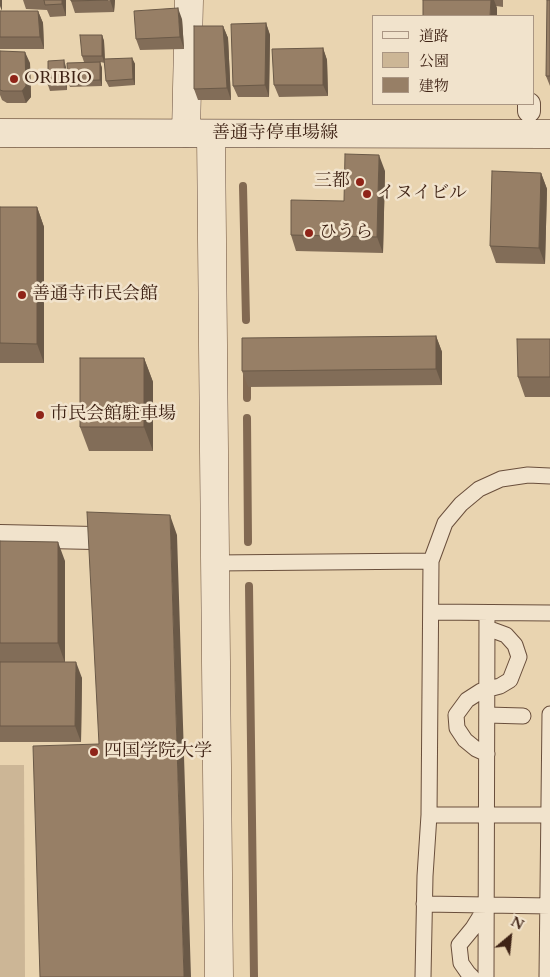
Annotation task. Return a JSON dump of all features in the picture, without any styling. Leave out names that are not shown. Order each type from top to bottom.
[{"type":"street","points":[[189,0],[198,134],[215,563],[219,977]]},
{"type":"street","name":"善通寺停車場線","points":[[0,133],[550,134]]},
{"type":"street","points":[[0,536],[94,538]]},
{"type":"lane","points":[[423,977],[424,904],[429,815],[431,561],[445,524],[461,504],[479,489],[501,479],[528,475],[550,476]]},
{"type":"lane","points":[[215,563],[431,561]]},
{"type":"lane","points":[[431,612],[550,613]]},
{"type":"lane","points":[[486,977],[487,613]]},
{"type":"lane","points":[[487,628],[506,635],[516,645],[519,657],[510,680],[500,686],[481,691],[467,700],[456,715],[457,728],[466,740],[476,749],[487,754]]},
{"type":"lane","points":[[547,977],[550,714]]},
{"type":"lane","points":[[487,715],[523,716]]},
{"type":"lane","points":[[429,815],[550,815]]},
{"type":"lane","points":[[424,904],[549,906]]},
{"type":"lane","points":[[472,977],[462,963],[460,945],[486,905]]},
{"type":"green space","points":[[0,765],[24,765],[25,977],[0,977]]},
{"type":"building","points":[[44,0],[62,0],[62,4],[45,5]]},
{"type":"building","points":[[71,0],[108,0],[71,1]]},
{"type":"building","points":[[423,0],[491,0],[490,15],[423,15]]},
{"type":"building","points":[[547,0],[550,0],[550,76],[546,76]]},
{"type":"building","points":[[178,8],[180,37],[136,39],[134,11]]},
{"type":"building","points":[[0,11],[38,11],[40,37],[0,37]]},
{"type":"building","points":[[266,23],[265,85],[233,86],[231,24]]},
{"type":"building","points":[[194,26],[223,26],[227,88],[194,89]]},
{"type":"building","points":[[80,35],[102,35],[102,56],[82,56]]},
{"type":"building","points":[[323,48],[323,85],[274,85],[272,49]]},
{"type":"building","points":[[0,51],[25,52],[26,86],[22,91],[0,90]]},
{"type":"building","points":[[132,58],[133,79],[106,81],[104,59]]},
{"type":"building","points":[[64,60],[65,84],[48,85],[48,61]]},
{"type":"building","points":[[100,62],[100,80],[68,81],[67,63]]},
{"type":"building","name":"イヌイビル","points":[[345,154],[379,155],[377,237],[291,235],[291,200],[344,201]]},
{"type":"building","points":[[492,171],[541,173],[539,248],[490,246]]},
{"type":"building","name":"善通寺市民会館","points":[[0,207],[37,207],[37,344],[0,343]]},
{"type":"building","points":[[436,336],[436,369],[242,371],[242,338]]},
{"type":"building","points":[[517,339],[550,339],[550,377],[518,377]]},
{"type":"building","points":[[80,358],[144,358],[144,427],[80,427]]},
{"type":"building","name":"四国学院大学","points":[[87,512],[170,515],[184,977],[40,977],[33,746],[99,744]]},
{"type":"building","points":[[0,541],[58,542],[58,643],[0,643]]},
{"type":"building","points":[[0,662],[76,662],[75,726],[0,726]]},
{"type":"waterway","points":[[243,186],[246,320]]},
{"type":"waterway","points":[[247,375],[247,398]]},
{"type":"waterway","points":[[247,418],[248,542]]},
{"type":"waterway","points":[[249,586],[254,977]]},
{"type":"place","name":"ORIBIO","points":[[14,79]]},
{"type":"place","name":"三都","points":[[360,182]]},
{"type":"place","name":"イヌイビル","points":[[367,194]]},
{"type":"place","name":"ひうら","points":[[309,233]]},
{"type":"place","name":"善通寺市民会館","points":[[22,295]]},
{"type":"place","name":"市民会館駐車場","points":[[40,415]]},
{"type":"place","name":"四国学院大学","points":[[94,752]]}]
